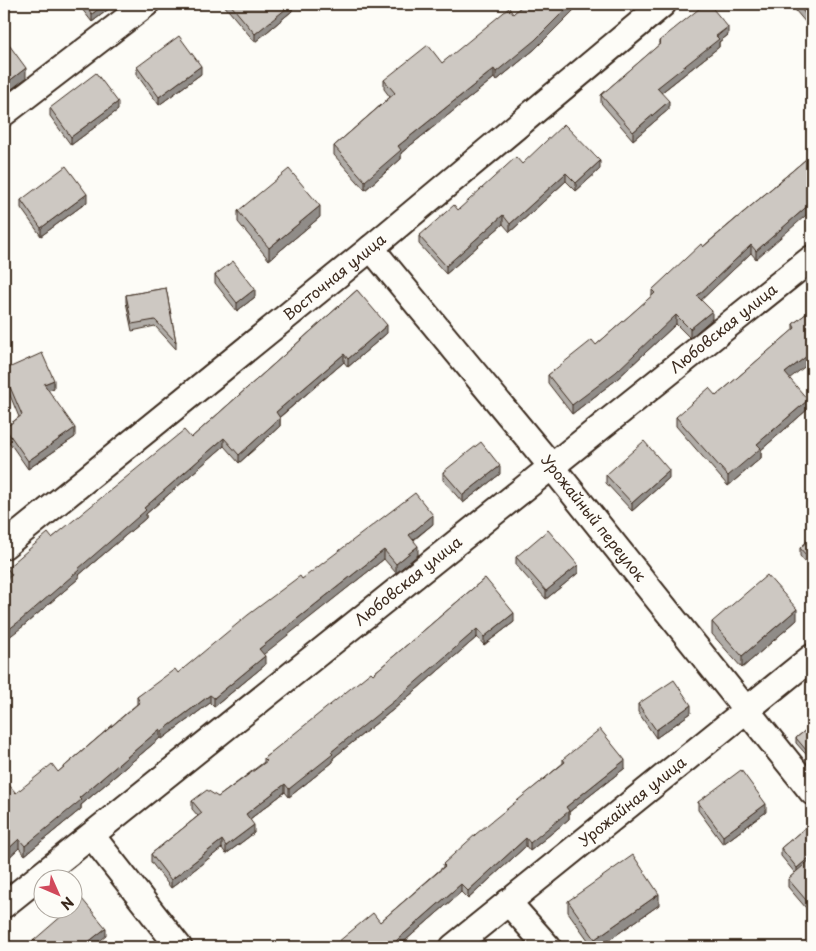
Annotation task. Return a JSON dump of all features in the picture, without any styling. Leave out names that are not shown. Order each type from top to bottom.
[{"type":"street","points":[[4,113],[146,4]]},
{"type":"street","name":"Восточная улица","points":[[4,546],[371,248],[662,4]]},
{"type":"street","name":"Урожайный переулок","points":[[371,248],[552,467],[812,792]]},
{"type":"street","name":"Любовская улица","points":[[4,904],[92,836],[812,258]]},
{"type":"street","name":"Урожайная улица","points":[[453,947],[812,657]]},
{"type":"street","points":[[92,836],[179,947]]},
{"type":"street","points":[[508,902],[548,947]]},
{"type":"building","points":[[84,4],[105,4],[92,14]]},
{"type":"building","points":[[230,4],[292,4],[255,34]]},
{"type":"building","points":[[524,4],[571,4],[535,40],[496,72],[494,69],[398,146],[401,150],[365,181],[334,146],[395,93],[384,80],[428,45],[442,63],[509,8],[513,14]]},
{"type":"building","points":[[705,4],[709,4],[728,27],[716,36],[719,39],[657,88],[669,101],[633,132],[601,95],[661,43],[659,41]]},
{"type":"building","points":[[797,4],[812,4],[812,22]]},
{"type":"building","points":[[179,36],[201,66],[159,97],[137,67]]},
{"type":"building","points":[[4,38],[26,68],[4,85]]},
{"type":"building","points":[[96,73],[118,102],[71,137],[50,108]]},
{"type":"building","points":[[564,124],[600,161],[576,183],[566,173],[510,224],[503,215],[446,266],[419,236],[454,205],[458,210],[516,157],[522,164]]},
{"type":"building","points":[[812,154],[812,202],[756,251],[751,245],[697,296],[712,311],[690,329],[676,315],[616,372],[572,405],[548,375],[592,340],[596,345],[655,293],[652,290],[701,244],[703,247]]},
{"type":"building","points":[[66,166],[87,194],[41,228],[21,200]]},
{"type":"building","points":[[289,169],[320,206],[269,248],[238,211]]},
{"type":"building","points":[[233,261],[255,289],[237,303],[215,275]]},
{"type":"building","points":[[166,288],[176,342],[155,320],[132,324],[126,295]]},
{"type":"building","points":[[357,290],[387,325],[348,359],[344,354],[276,412],[280,418],[239,455],[224,438],[144,508],[146,510],[79,570],[4,633],[4,581],[12,575],[7,568],[48,533],[52,538],[184,430],[191,438]]},
{"type":"building","points":[[812,309],[812,352],[785,373],[808,400],[757,444],[761,448],[728,476],[676,417],[709,388],[716,396],[795,328],[793,324]]},
{"type":"building","points":[[42,353],[54,380],[44,384],[75,428],[28,461],[5,428],[22,415],[4,370]]},
{"type":"building","points":[[644,441],[669,470],[632,503],[606,475]]},
{"type":"building","points":[[481,442],[500,466],[463,495],[443,472]]},
{"type":"building","points":[[415,493],[433,515],[409,535],[418,546],[396,564],[384,550],[259,649],[265,656],[214,698],[210,695],[162,731],[160,729],[79,798],[81,800],[25,846],[19,839],[4,853],[4,789],[9,785],[16,793],[52,764],[58,772],[140,702],[137,697],[175,669],[178,673],[248,615],[300,576],[302,579]]},
{"type":"building","points":[[548,530],[578,565],[546,591],[516,557]]},
{"type":"building","points":[[812,537],[812,562],[800,548]]},
{"type":"building","points":[[767,575],[797,609],[742,656],[712,622]]},
{"type":"building","points":[[485,578],[514,613],[484,637],[477,629],[394,701],[331,752],[333,754],[289,789],[285,784],[246,814],[254,825],[226,846],[222,840],[171,880],[151,854],[202,813],[192,801],[207,790],[218,797],[267,761],[264,758],[371,672],[373,674]]},
{"type":"building","points":[[674,680],[691,705],[656,730],[638,704]]},
{"type":"building","points":[[812,725],[812,757],[796,738]]},
{"type":"building","points":[[600,729],[625,760],[566,807],[569,811],[530,843],[526,838],[468,891],[461,884],[389,947],[332,947],[373,913],[380,922],[445,866],[443,864],[476,834],[565,762],[563,759]]},
{"type":"building","points":[[741,770],[766,804],[723,836],[698,802]]},
{"type":"building","points":[[812,822],[812,855],[797,868],[781,848]]},
{"type":"building","points":[[633,855],[659,894],[595,939],[568,901]]},
{"type":"building","points":[[812,858],[812,907],[788,879]]},
{"type":"building","points":[[82,899],[106,928],[82,947],[26,947],[59,918],[82,918]]}]
